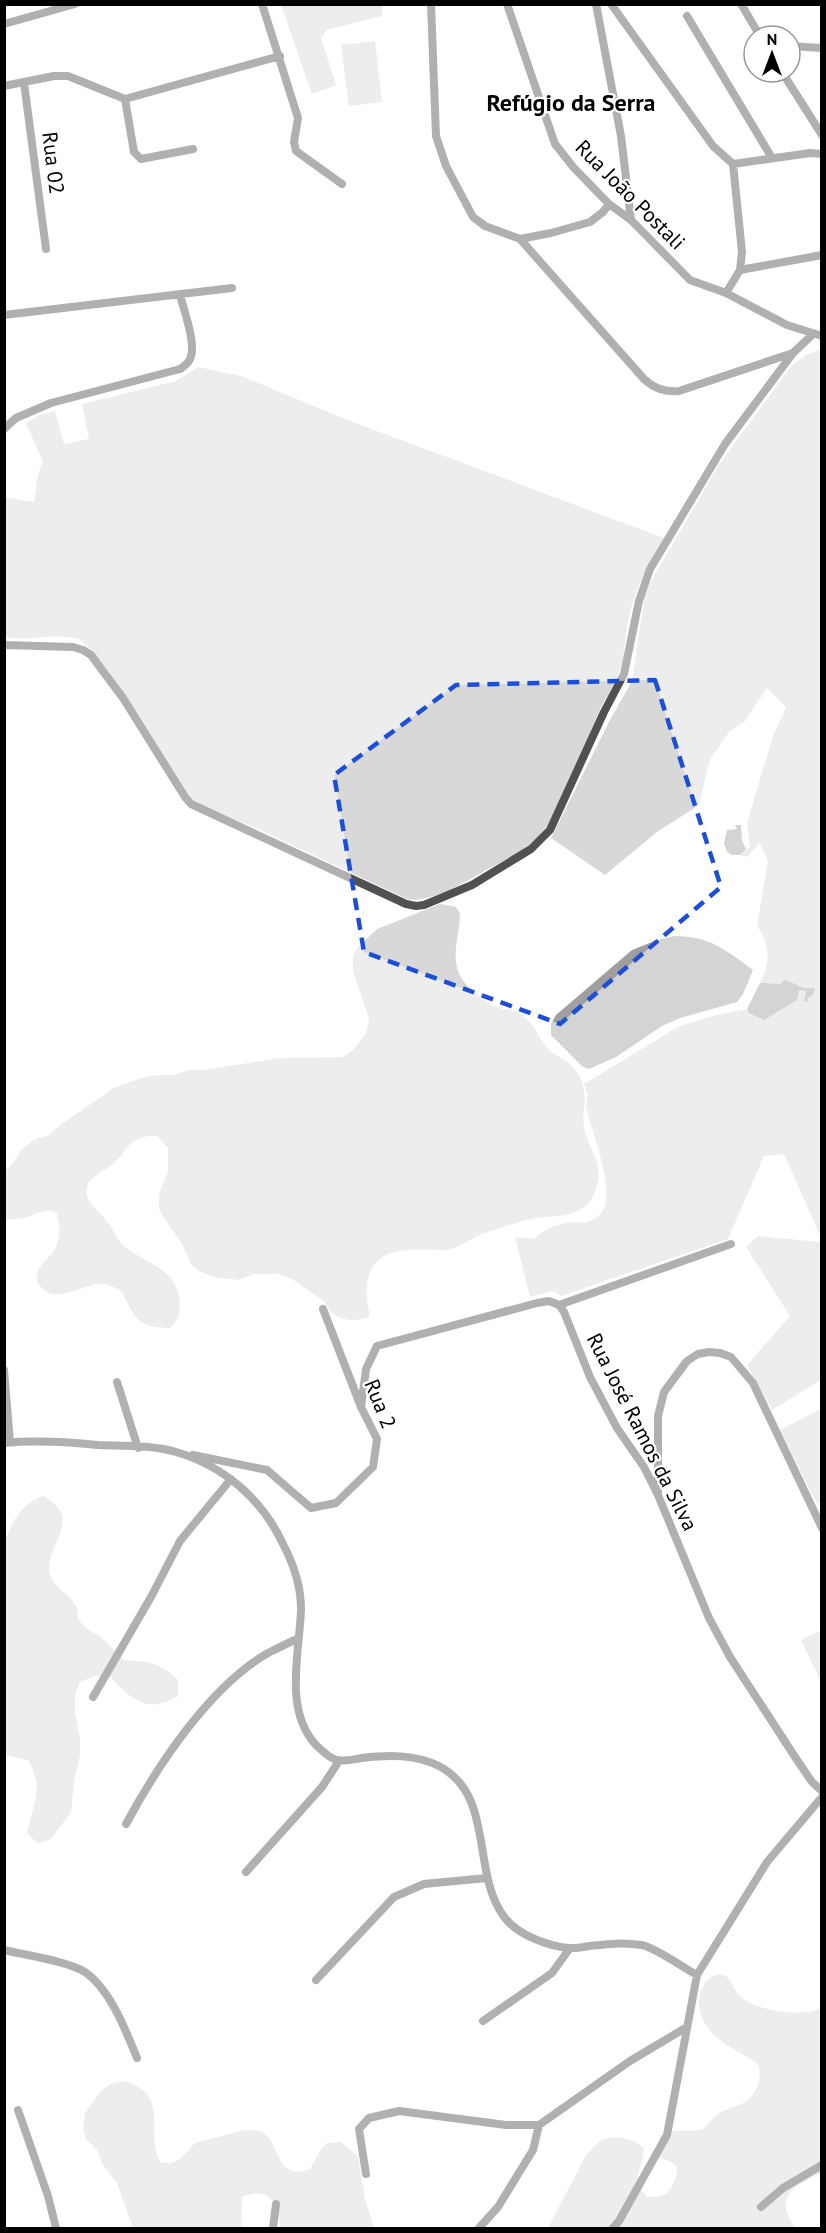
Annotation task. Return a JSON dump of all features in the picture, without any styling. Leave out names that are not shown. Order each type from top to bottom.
[{"type":"street","points":[[4,24],[75,4]]},
{"type":"street","points":[[262,4],[298,118],[294,142],[296,151],[342,184]]},
{"type":"street","points":[[432,4],[436,136],[446,166],[473,218],[484,226],[520,239],[644,379],[658,389],[668,392],[680,391],[793,353]]},
{"type":"street","name":"Rua João Postali","points":[[507,4],[555,144],[561,154],[609,204],[630,220],[690,280],[726,293],[787,325],[822,336]]},
{"type":"street","points":[[596,4],[621,136],[630,220]]},
{"type":"street","points":[[611,4],[713,146],[733,164],[742,252],[741,270],[726,293]]},
{"type":"street","points":[[741,4],[753,24]]},
{"type":"street","points":[[687,16],[772,158]]},
{"type":"street","points":[[802,47],[822,48]]},
{"type":"street","points":[[4,86],[54,76],[68,76],[125,99],[280,56]]},
{"type":"street","name":"Rua 02","points":[[24,83],[46,249]]},
{"type":"street","points":[[790,84],[822,135]]},
{"type":"street","points":[[125,99],[134,152],[141,159],[193,149]]},
{"type":"street","points":[[733,164],[822,154]]},
{"type":"street","points":[[520,239],[550,234],[590,222],[609,204]]},
{"type":"street","points":[[741,270],[822,255]]},
{"type":"street","points":[[4,315],[232,288]]},
{"type":"street","points":[[4,429],[16,418],[51,403],[180,369],[184,366],[189,362],[192,353],[192,342],[180,295]]},
{"type":"street","points":[[4,645],[73,647],[83,650],[91,655],[123,698],[191,804],[406,904],[424,905],[472,885],[531,849],[549,830],[624,674],[639,601],[650,569],[716,458],[793,353],[813,335]]},
{"type":"street","points":[[361,1407],[366,1369],[377,1346],[537,1303],[549,1301],[559,1305],[731,1244]]},
{"type":"street","name":"Rua José Ramos da Silva","points":[[559,1305],[564,1312],[590,1377],[644,1467],[658,1495],[709,1618],[730,1657],[802,1767],[822,1791]]},
{"type":"street","name":"Rua 2","points":[[174,1452],[267,1470],[311,1508],[336,1503],[373,1467],[377,1439],[361,1407],[323,1309]]},
{"type":"street","points":[[658,1495],[658,1416],[664,1392],[687,1361],[698,1354],[720,1353],[732,1357],[753,1383],[822,1528]]},
{"type":"street","points":[[4,1370],[7,1442],[50,1442],[174,1452],[206,1464],[231,1479],[256,1501],[274,1525],[289,1556],[298,1585],[301,1608],[295,1675],[304,1726],[313,1742],[326,1754],[339,1761],[387,1755],[415,1758],[438,1765],[455,1777],[467,1794],[475,1812],[482,1837],[487,1878],[504,1917],[518,1932],[540,1941],[570,1948],[603,1944],[645,1945],[697,1975]]},
{"type":"street","points":[[117,1382],[138,1448]]},
{"type":"street","points":[[93,1697],[151,1597],[180,1541],[231,1479]]},
{"type":"street","points":[[126,1824],[153,1777],[189,1727],[211,1702],[232,1681],[267,1654],[297,1639]]},
{"type":"street","points":[[246,1872],[322,1787],[339,1761]]},
{"type":"street","points":[[613,2229],[667,2135],[697,1975],[767,1862],[822,1797]]},
{"type":"street","points":[[316,1980],[394,1897],[424,1884],[487,1878]]},
{"type":"street","points":[[483,2021],[552,1973],[570,1948]]},
{"type":"street","points":[[4,1950],[59,1962],[84,1971],[112,2004],[125,2027],[137,2058]]},
{"type":"street","points":[[366,2174],[359,2129],[369,2118],[399,2111],[506,2125],[538,2125],[630,2061],[687,2027]]},
{"type":"street","points":[[18,2110],[48,2196],[56,2229]]},
{"type":"street","points":[[479,2229],[498,2207],[533,2150],[538,2125]]},
{"type":"street","points":[[761,2207],[783,2188],[822,2165]]},
{"type":"street","points":[[273,2229],[276,2204]]},
{"type":"highlighted area","points":[[655,680],[721,887],[560,1024],[364,952],[334,775],[456,685]]},
{"type":"shaded area","points":[[281,5],[382,5],[382,16],[327,30],[321,38],[336,85],[312,94]]},
{"type":"shaded area","points":[[375,41],[382,102],[349,106],[341,45]]},
{"type":"shaded area","points":[[821,349],[821,1238],[784,1154],[764,1156],[728,1239],[561,1296],[553,1291],[530,1297],[515,1237],[534,1239],[545,1230],[558,1225],[572,1222],[586,1223],[601,1214],[606,1203],[605,1177],[587,1111],[587,1092],[584,1084],[678,1027],[708,1017],[747,1009],[749,1013],[799,990],[806,991],[804,1001],[814,989],[760,983],[766,969],[768,954],[765,940],[757,926],[768,861],[760,843],[747,857],[740,855],[750,847],[747,823],[773,736],[786,707],[767,688],[744,722],[729,732],[710,759],[699,805],[657,832],[605,875],[551,838],[632,681],[645,594],[655,574],[720,463],[792,365],[806,355]]},
{"type":"shaded area","points":[[198,367],[241,376],[350,421],[664,538],[638,588],[628,621],[621,667],[597,716],[572,778],[548,824],[540,835],[526,847],[450,889],[423,899],[407,899],[260,830],[195,803],[188,796],[118,685],[89,647],[78,639],[60,636],[5,637],[4,497],[34,502],[38,474],[43,462],[26,423],[40,415],[55,411],[64,444],[89,439],[82,404],[176,381]]},
{"type":"shaded area","points":[[735,825],[741,825],[742,841],[746,849],[740,855],[727,852],[724,843],[727,830],[737,829]]},
{"type":"shaded area","points":[[440,904],[456,907],[460,913],[456,963],[465,983],[492,1004],[502,1009],[515,1011],[526,1018],[550,1051],[570,1064],[580,1078],[585,1096],[584,1127],[596,1160],[599,1176],[593,1196],[582,1209],[566,1215],[532,1219],[502,1227],[452,1249],[416,1249],[393,1252],[383,1257],[370,1272],[367,1292],[370,1316],[357,1320],[343,1319],[332,1313],[325,1302],[292,1279],[278,1274],[253,1274],[239,1280],[213,1277],[197,1270],[191,1264],[182,1244],[159,1208],[159,1194],[168,1171],[168,1148],[157,1136],[141,1137],[132,1143],[114,1163],[95,1176],[87,1187],[88,1198],[110,1225],[120,1242],[159,1268],[174,1282],[180,1303],[175,1323],[170,1328],[143,1323],[134,1314],[121,1291],[106,1284],[96,1284],[63,1294],[48,1293],[42,1288],[37,1280],[37,1273],[55,1249],[59,1238],[57,1213],[49,1210],[24,1218],[5,1220],[5,1171],[21,1150],[35,1139],[48,1136],[114,1088],[141,1078],[280,1058],[343,1057],[353,1050],[366,1034],[369,1018],[353,972],[353,956],[357,948],[377,929]]},
{"type":"shaded area","points":[[675,936],[708,941],[753,970],[743,994],[737,1002],[680,1018],[662,1026],[616,1057],[589,1069],[583,1067],[551,1035],[551,1024],[556,1015],[632,950]]},
{"type":"shaded area","points":[[784,980],[801,987],[815,988],[813,995],[808,998],[807,1002],[804,1001],[806,991],[799,990],[797,1000],[764,1020],[749,1013],[747,1009],[760,983],[781,984]]},
{"type":"shaded area","points":[[758,1236],[821,1242],[821,1380],[772,1410],[747,1365],[790,1316],[746,1247]]},
{"type":"shaded area","points":[[821,1409],[821,1501],[817,1504],[780,1430]]},
{"type":"shaded area","points":[[43,1496],[55,1504],[61,1512],[63,1521],[50,1560],[50,1575],[56,1585],[73,1601],[79,1620],[124,1660],[154,1664],[172,1674],[178,1680],[178,1696],[167,1702],[149,1704],[133,1698],[110,1677],[94,1676],[80,1682],[75,1695],[75,1712],[80,1739],[80,1755],[71,1812],[51,1839],[38,1844],[27,1833],[37,1788],[33,1770],[28,1760],[5,1755],[5,1541],[11,1526],[23,1508]]},
{"type":"shaded area","points":[[821,1630],[822,1681],[821,1682],[801,1640]]},
{"type":"shaded area","points":[[719,1974],[726,1976],[746,2001],[767,2009],[803,2012],[821,2008],[821,2173],[789,2193],[786,2207],[795,2228],[548,2228],[584,2159],[602,2140],[612,2137],[624,2138],[644,2148],[638,2174],[639,2185],[648,2197],[662,2196],[672,2186],[677,2170],[671,2162],[658,2157],[668,2131],[702,2129],[724,2110],[741,2104],[754,2093],[760,2076],[758,2064],[716,2037],[709,2030],[700,2011],[699,1997],[703,1986],[709,1978]]},
{"type":"shaded area","points":[[125,2081],[139,2087],[148,2095],[154,2115],[156,2150],[160,2162],[177,2161],[196,2142],[254,2130],[267,2136],[284,2166],[298,2172],[310,2169],[327,2143],[341,2142],[358,2156],[365,2199],[374,2228],[280,2228],[278,2212],[271,2199],[266,2195],[252,2194],[242,2197],[241,2228],[133,2228],[117,2183],[103,2165],[97,2150],[86,2139],[83,2129],[85,2113],[99,2093],[110,2084]]},
{"type":"district","name":"Refúgio da Serra","points":[[571,103]]}]
